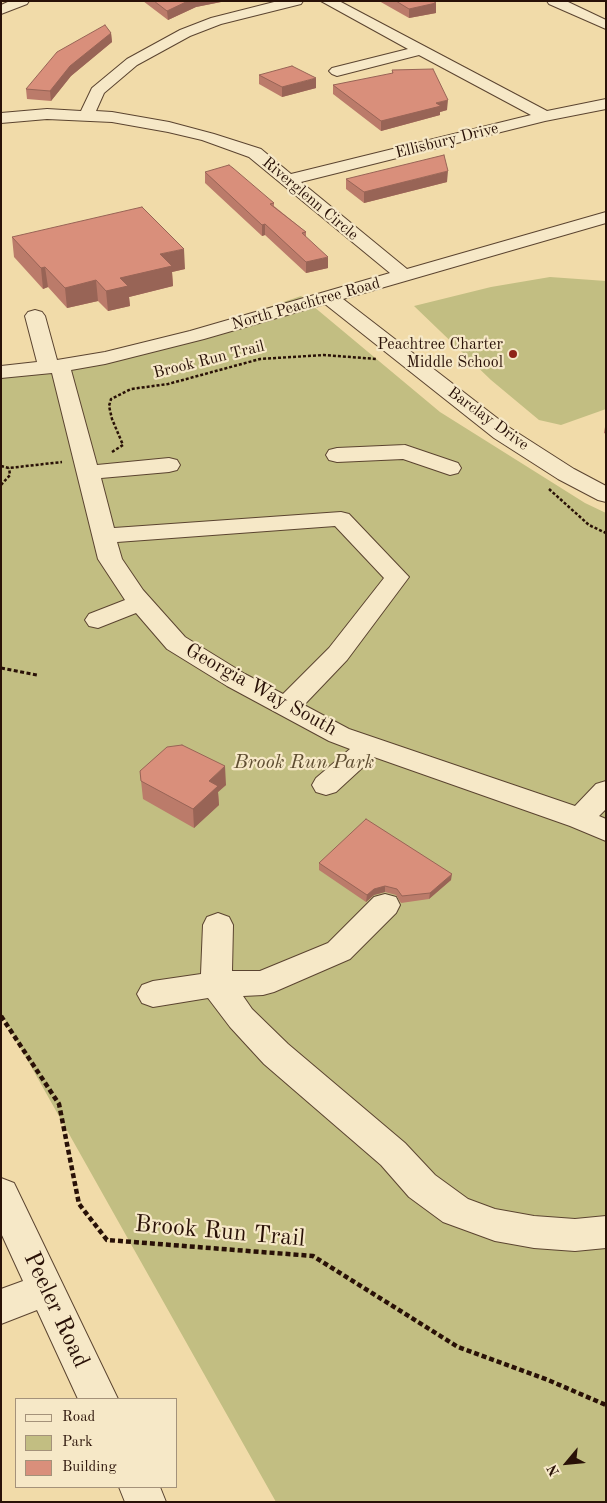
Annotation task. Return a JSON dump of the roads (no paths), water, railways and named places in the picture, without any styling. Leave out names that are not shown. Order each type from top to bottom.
[{"type":"street","points":[[1,10],[22,1]]},
{"type":"street","points":[[87,115],[97,91],[113,76],[140,57],[185,33],[216,21],[296,1]]},
{"type":"street","points":[[328,1],[545,116]]},
{"type":"street","points":[[554,1],[606,25]]},
{"type":"street","points":[[337,71],[422,50]]},
{"type":"street","name":"Ellisbury Drive","points":[[289,180],[545,116],[606,104]]},
{"type":"street","name":"Riverglenn Circle","points":[[1,118],[47,114],[112,117],[160,125],[208,137],[255,153],[403,275]]},
{"type":"street","name":"North Peachtree Road","points":[[1,372],[105,358],[198,336],[252,311],[328,297],[606,217]]},
{"type":"street","name":"Barclay Drive","points":[[328,297],[502,432],[566,474],[606,495]]},
{"type":"street","name":"Georgia Way South","points":[[62,330],[37,324],[95,466],[104,536],[110,559],[141,602],[176,642],[236,680],[339,735],[580,819],[606,831]]},
{"type":"street","points":[[336,455],[405,452],[450,468]]},
{"type":"street","points":[[95,466],[170,465]]},
{"type":"street","points":[[104,536],[341,519],[397,577],[338,654],[286,707]]},
{"type":"street","points":[[98,620],[141,602]]},
{"type":"street","points":[[326,785],[370,746]]},
{"type":"street","points":[[580,819],[606,791]]},
{"type":"street","points":[[153,994],[216,984],[264,984],[340,951],[385,905]]},
{"type":"street","points":[[218,925],[216,984],[241,1018],[276,1054],[393,1154],[422,1186],[456,1211],[495,1225],[534,1232],[575,1235],[606,1232]]},
{"type":"street","name":"Peeler Road","points":[[1,1194],[98,1398]]},
{"type":"street","points":[[1,1307],[46,1289]]},
{"type":"street","points":[[139,1488],[146,1502]]},
{"type":"place","name":"Peachtree Charter Middle School","points":[[513,354]]},
{"type":"park label","name":"Brook Run Park","points":[[304,763]]}]
